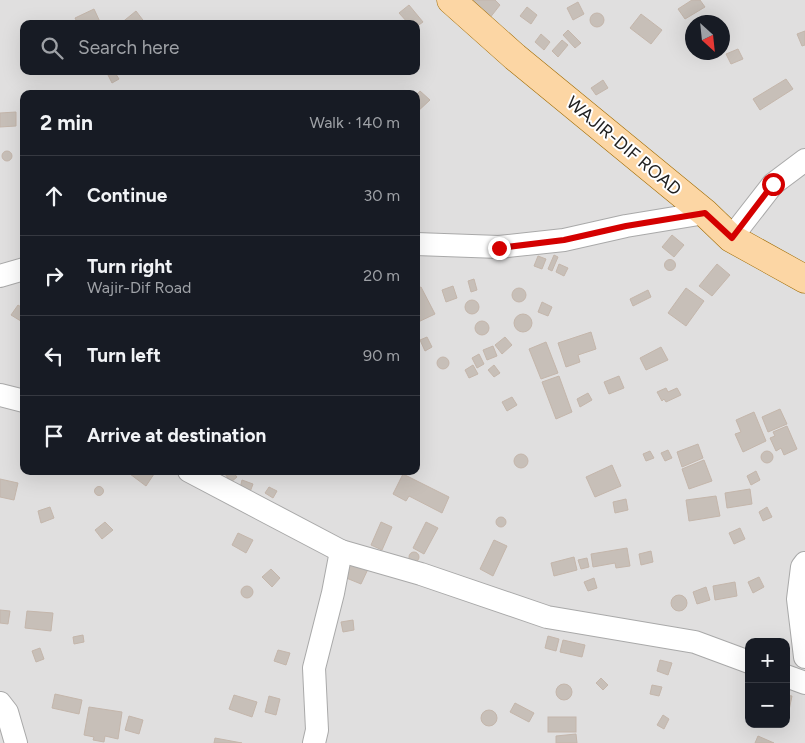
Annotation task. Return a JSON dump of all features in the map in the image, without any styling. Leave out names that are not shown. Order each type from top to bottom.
[{"type":"main road","name":"WAJIR-DIF ROAD","points":[[451,0],[515,57],[705,213],[732,238],[805,279]]},
{"type":"street","points":[[732,238],[773,184],[805,160]]},
{"type":"street","points":[[420,244],[499,248],[564,240],[626,226],[705,213]]},
{"type":"street","points":[[0,276],[20,270]]},
{"type":"street","points":[[0,395],[20,400]]},
{"type":"street","points":[[197,475],[341,552],[421,574],[547,617],[695,642],[745,661]]},
{"type":"street","points":[[314,743],[317,730],[314,668],[333,593],[341,552]]},
{"type":"street","points":[[805,563],[802,566],[798,599],[805,657]]},
{"type":"street","points":[[790,677],[805,683]]},
{"type":"street","points":[[0,703],[7,712],[16,743]]},
{"type":"shaded area","points":[[0,0],[805,0],[805,743],[0,743]]},
{"type":"building","points":[[465,0],[495,0],[500,5],[489,19]]},
{"type":"building","points":[[692,0],[700,0],[705,7],[692,15],[685,15],[685,19],[678,9]]},
{"type":"building","points":[[578,2],[584,14],[573,20],[567,8]]},
{"type":"building","points":[[409,5],[423,22],[420,24],[420,20],[405,20],[399,13]]},
{"type":"building","points":[[527,7],[537,15],[531,24],[520,16]]},
{"type":"building","points":[[94,9],[99,20],[76,20],[75,18]]},
{"type":"building","points":[[136,11],[143,20],[125,20]]},
{"type":"building","points":[[597,13],[602,15],[604,20],[602,25],[597,27],[592,25],[590,20],[592,15]]},
{"type":"building","points":[[641,14],[662,30],[651,44],[630,28]]},
{"type":"building","points":[[568,30],[581,43],[575,48],[563,35]]},
{"type":"building","points":[[805,31],[805,45],[802,46],[797,34]]},
{"type":"building","points":[[541,34],[550,42],[544,50],[535,42]]},
{"type":"building","points":[[562,40],[568,45],[558,57],[552,51]]},
{"type":"building","points":[[738,49],[743,59],[731,64],[729,60],[730,52]]},
{"type":"building","points":[[108,75],[116,75],[119,79],[112,83]]},
{"type":"building","points":[[786,79],[793,89],[760,110],[753,99]]},
{"type":"building","points":[[603,80],[608,88],[596,95],[591,88]]},
{"type":"building","points":[[420,91],[430,100],[420,109]]},
{"type":"building","points":[[16,112],[16,126],[0,127],[0,113]]},
{"type":"building","points":[[5,151],[9,151],[12,156],[11,160],[5,161],[2,158],[2,154]]},
{"type":"building","points":[[672,235],[684,245],[674,257],[662,247]]},
{"type":"building","points":[[554,255],[558,257],[552,271],[548,269]]},
{"type":"building","points":[[538,256],[546,259],[542,269],[534,266]]},
{"type":"building","points":[[670,259],[676,265],[670,271],[664,265]]},
{"type":"building","points":[[559,264],[568,268],[564,276],[556,272]]},
{"type":"building","points":[[717,264],[730,275],[712,296],[699,286]]},
{"type":"building","points":[[474,279],[477,290],[471,292],[468,281]]},
{"type":"building","points":[[453,286],[457,298],[446,302],[442,290]]},
{"type":"building","points":[[420,287],[435,314],[420,321]]},
{"type":"building","points":[[519,288],[524,290],[526,295],[524,300],[519,302],[514,300],[512,295],[514,290]]},
{"type":"building","points":[[686,288],[704,301],[686,326],[668,313]]},
{"type":"building","points":[[648,290],[651,297],[633,306],[630,299]]},
{"type":"building","points":[[472,300],[477,302],[479,307],[477,312],[472,314],[467,312],[465,307],[467,302]]},
{"type":"building","points":[[542,302],[552,307],[548,316],[538,312]]},
{"type":"building","points":[[18,305],[20,306],[20,321],[11,315]]},
{"type":"building","points":[[523,314],[529,317],[532,323],[529,329],[523,332],[517,329],[514,323],[517,317]]},
{"type":"building","points":[[479,321],[485,321],[489,328],[485,335],[479,335],[475,331],[475,325]]},
{"type":"building","points":[[591,332],[596,349],[578,355],[580,362],[566,367],[558,343]]},
{"type":"building","points":[[427,337],[432,347],[425,351],[420,340]]},
{"type":"building","points":[[505,337],[512,345],[502,354],[495,345]]},
{"type":"building","points":[[546,342],[558,373],[541,379],[529,349]]},
{"type":"building","points":[[493,346],[497,356],[487,360],[483,350]]},
{"type":"building","points":[[661,347],[668,360],[646,370],[640,358]]},
{"type":"building","points":[[479,354],[484,364],[477,368],[472,358]]},
{"type":"building","points":[[441,357],[445,357],[449,363],[445,369],[441,369],[437,365],[437,361]]},
{"type":"building","points":[[473,365],[478,374],[469,378],[465,370]]},
{"type":"building","points":[[494,365],[500,373],[494,377],[488,370]]},
{"type":"building","points":[[559,376],[572,412],[556,419],[542,382]]},
{"type":"building","points":[[619,376],[624,388],[609,394],[604,382]]},
{"type":"building","points":[[666,388],[668,392],[677,388],[681,395],[666,402],[664,399],[662,401],[657,392]]},
{"type":"building","points":[[588,393],[592,400],[580,407],[577,399]]},
{"type":"building","points":[[512,397],[517,405],[507,411],[502,402]]},
{"type":"building","points":[[780,409],[787,424],[768,432],[762,417]]},
{"type":"building","points":[[754,412],[766,441],[743,452],[735,434],[741,432],[736,420]]},
{"type":"building","points":[[787,426],[797,449],[784,455],[781,448],[776,451],[770,438],[775,436],[773,432]]},
{"type":"building","points":[[698,444],[703,458],[682,467],[677,452]]},
{"type":"building","points":[[668,450],[672,458],[665,461],[661,453]]},
{"type":"building","points":[[650,451],[654,458],[646,461],[643,454]]},
{"type":"building","points":[[765,451],[769,451],[773,457],[769,463],[765,463],[761,459],[761,455]]},
{"type":"building","points":[[518,454],[524,454],[528,461],[524,468],[518,468],[514,464],[514,458]]},
{"type":"building","points":[[704,460],[712,481],[689,489],[682,469]]},
{"type":"building","points":[[612,465],[621,486],[595,497],[586,477]]},
{"type":"building","points":[[756,471],[760,480],[751,485],[747,476]]},
{"type":"building","points":[[131,475],[153,475],[146,486]]},
{"type":"building","points":[[226,475],[235,475],[237,477],[231,482]]},
{"type":"building","points":[[402,475],[405,475],[449,497],[442,513],[409,496],[406,501],[393,494]]},
{"type":"building","points":[[0,479],[18,483],[14,500],[0,497]]},
{"type":"building","points":[[242,480],[253,484],[250,492],[240,488]]},
{"type":"building","points":[[99,486],[104,491],[99,496],[94,491]]},
{"type":"building","points":[[269,487],[277,491],[273,498],[265,493]]},
{"type":"building","points":[[750,489],[752,504],[727,508],[725,493]]},
{"type":"building","points":[[716,496],[720,516],[689,521],[686,500]]},
{"type":"building","points":[[626,499],[628,510],[615,513],[613,502]]},
{"type":"building","points":[[50,507],[54,518],[41,523],[38,511]]},
{"type":"building","points":[[767,507],[772,517],[763,521],[759,512]]},
{"type":"building","points":[[501,517],[506,522],[501,527],[496,522]]},
{"type":"building","points":[[105,522],[113,530],[102,539],[95,530]]},
{"type":"building","points":[[381,522],[392,527],[382,550],[371,545]]},
{"type":"building","points":[[426,522],[438,528],[424,554],[413,548]]},
{"type":"building","points":[[740,528],[745,539],[734,544],[729,533]]},
{"type":"building","points":[[238,533],[253,540],[246,553],[232,545]]},
{"type":"building","points":[[494,540],[507,546],[493,576],[480,569]]},
{"type":"building","points":[[627,548],[630,566],[616,568],[615,563],[593,567],[591,554]]},
{"type":"building","points":[[651,551],[653,562],[641,565],[639,554]]},
{"type":"building","points":[[414,552],[419,557],[414,562],[409,557]]},
{"type":"building","points":[[574,557],[577,570],[554,576],[551,563]]},
{"type":"building","points":[[587,558],[589,567],[581,569],[578,560]]},
{"type":"building","points":[[346,560],[368,569],[361,584],[339,575]]},
{"type":"building","points":[[271,569],[280,578],[272,587],[262,577]]},
{"type":"building","points":[[759,577],[764,587],[753,593],[748,582]]},
{"type":"building","points":[[594,578],[597,588],[588,591],[584,582]]},
{"type":"building","points":[[735,582],[737,596],[715,600],[713,586]]},
{"type":"building","points":[[247,586],[253,592],[247,598],[241,592]]},
{"type":"building","points":[[706,587],[710,600],[697,604],[693,592]]},
{"type":"building","points":[[676,595],[682,595],[687,600],[685,609],[676,611],[671,606],[671,600]]},
{"type":"building","points":[[0,610],[10,611],[8,624],[0,623]]},
{"type":"building","points":[[27,611],[53,613],[51,631],[25,628]]},
{"type":"building","points":[[353,620],[354,630],[343,632],[341,622]]},
{"type":"building","points":[[83,635],[84,642],[74,644],[73,637]]},
{"type":"building","points":[[548,636],[559,639],[556,651],[545,648]]},
{"type":"building","points":[[563,640],[585,645],[582,657],[560,652]]},
{"type":"building","points":[[40,648],[44,659],[36,662],[32,651]]},
{"type":"building","points":[[278,650],[290,653],[286,665],[274,661]]},
{"type":"building","points":[[660,660],[672,663],[668,675],[657,671]]},
{"type":"building","points":[[601,678],[608,685],[603,690],[596,683]]},
{"type":"building","points":[[564,684],[572,692],[564,700],[556,692]]},
{"type":"building","points":[[652,685],[662,687],[659,696],[650,694]]},
{"type":"building","points":[[55,694],[82,700],[79,714],[52,708]]},
{"type":"building","points":[[234,695],[257,702],[252,717],[229,709]]},
{"type":"building","points":[[269,696],[280,699],[276,715],[265,712]]},
{"type":"building","points":[[515,703],[534,713],[529,722],[510,712]]},
{"type":"building","points":[[89,707],[122,712],[118,739],[105,736],[104,742],[93,740],[94,737],[84,735]]},
{"type":"building","points":[[489,710],[497,718],[489,726],[481,718]]},
{"type":"building","points":[[663,715],[669,719],[664,729],[657,725]]},
{"type":"building","points":[[129,716],[143,720],[139,734],[125,730]]},
{"type":"building","points":[[548,717],[576,717],[576,732],[548,732]]},
{"type":"building","points":[[576,734],[577,743],[556,743],[556,736]]},
{"type":"building","points":[[758,736],[774,743],[755,743]]},
{"type":"building","points":[[215,738],[242,743],[214,743]]},
{"type":"route","points":[[499,248],[564,240],[626,226],[705,213],[732,238],[773,184]]}]
